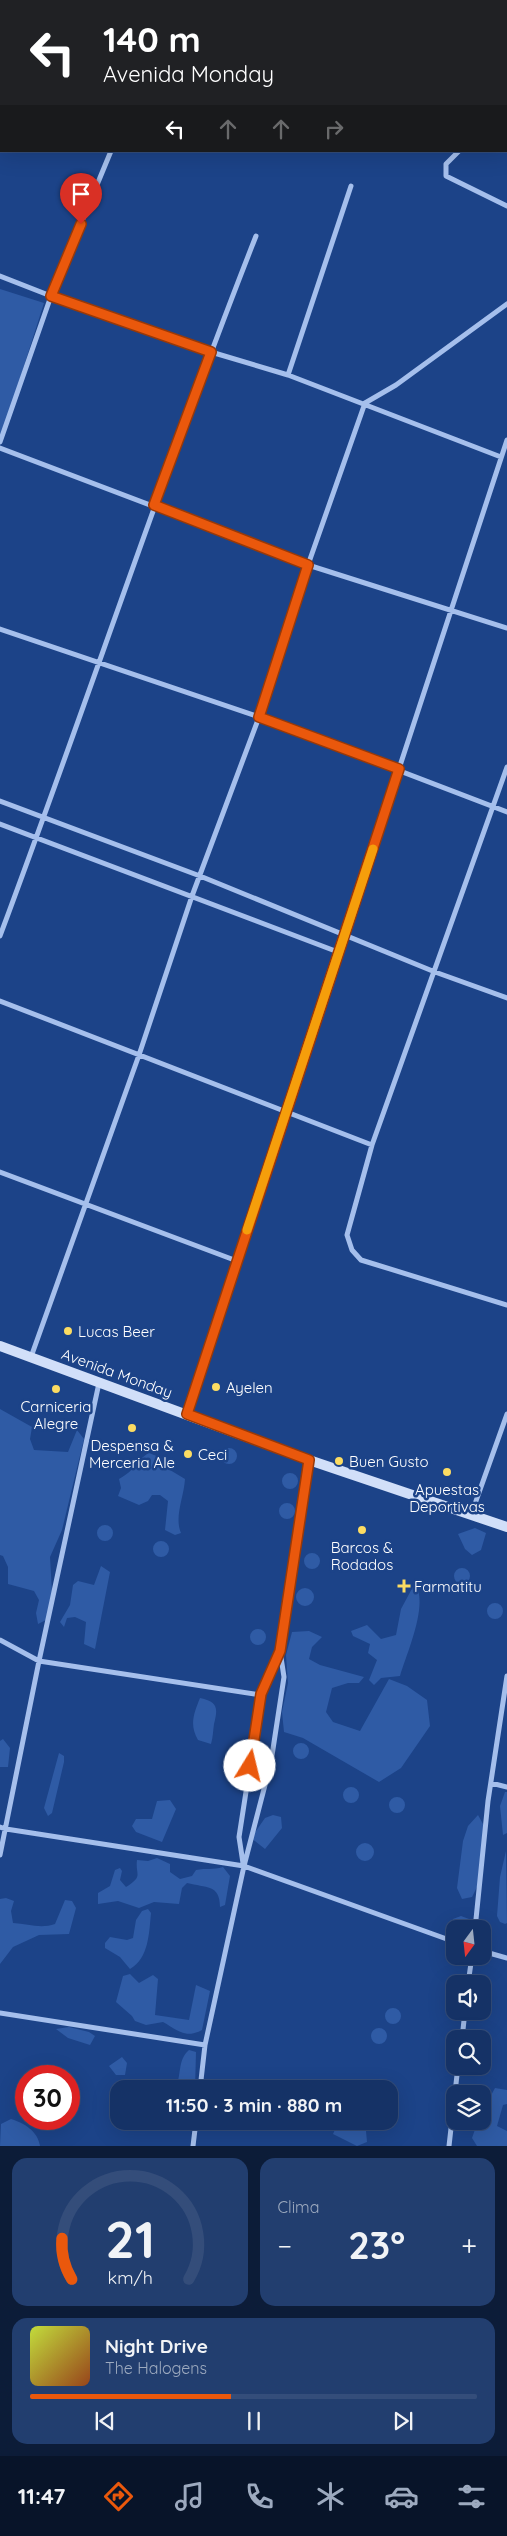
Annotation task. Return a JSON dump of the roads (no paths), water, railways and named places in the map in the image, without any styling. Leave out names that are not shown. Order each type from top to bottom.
[{"type":"main road","name":"Avenida Monday","points":[[0,1346],[309,1460],[507,1527]]},
{"type":"street","points":[[0,442],[51,296],[111,152]]},
{"type":"street","points":[[457,152],[446,164],[446,176],[507,206]]},
{"type":"street","points":[[288,375],[351,186]]},
{"type":"street","points":[[0,936],[44,818],[154,505],[256,236]]},
{"type":"street","points":[[0,276],[51,296],[211,352],[288,375],[365,403],[501,457]]},
{"type":"street","points":[[31,1357],[139,1055],[192,896],[259,717],[308,565],[365,403],[396,385],[507,304]]},
{"type":"street","points":[[187,1414],[507,440]]},
{"type":"street","points":[[0,448],[308,565],[507,628]]},
{"type":"street","points":[[0,629],[259,717],[399,769],[507,812]]},
{"type":"street","points":[[507,767],[372,1145],[347,1235],[352,1250],[361,1260],[507,1305]]},
{"type":"street","points":[[0,800],[200,876],[435,972],[507,998]]},
{"type":"street","points":[[0,824],[338,952]]},
{"type":"street","points":[[0,1001],[372,1145]]},
{"type":"street","points":[[0,1172],[237,1261]]},
{"type":"street","points":[[0,1855],[39,1661],[100,1382]]},
{"type":"street","points":[[471,1515],[507,1414]]},
{"type":"street","points":[[244,1866],[239,1837],[261,1694],[280,1651],[309,1460]]},
{"type":"street","points":[[0,1640],[39,1661],[261,1694]]},
{"type":"street","points":[[201,2080],[205,2045],[244,1866],[271,1762],[283,1695],[284,1677],[280,1651]]},
{"type":"street","points":[[476,1920],[491,1783],[507,1676]]},
{"type":"street","points":[[491,1783],[507,1786]]},
{"type":"street","points":[[0,1826],[6,1830],[244,1866],[446,1939]]},
{"type":"street","points":[[491,1954],[507,1958]]},
{"type":"street","points":[[0,2013],[205,2045]]},
{"type":"street","points":[[448,2146],[457,2075]]},
{"type":"street","points":[[192,2146],[195,2130]]},
{"type":"place","name":"Lucas Beer","points":[[68,1331]]},
{"type":"place","name":"Ayelen","points":[[216,1387]]},
{"type":"place","name":"Carniceria Alegre","points":[[56,1389]]},
{"type":"place","name":"Despensa & Merceria Ale","points":[[132,1428]]},
{"type":"place","name":"Ceci","points":[[188,1454]]},
{"type":"place","name":"Buen Gusto","points":[[339,1461]]},
{"type":"place","name":"Apuestas Deportivas","points":[[447,1472]]},
{"type":"place","name":"Barcos & Rodados","points":[[362,1530]]},
{"type":"place","name":"Farmatitu","points":[[404,1586]]}]
